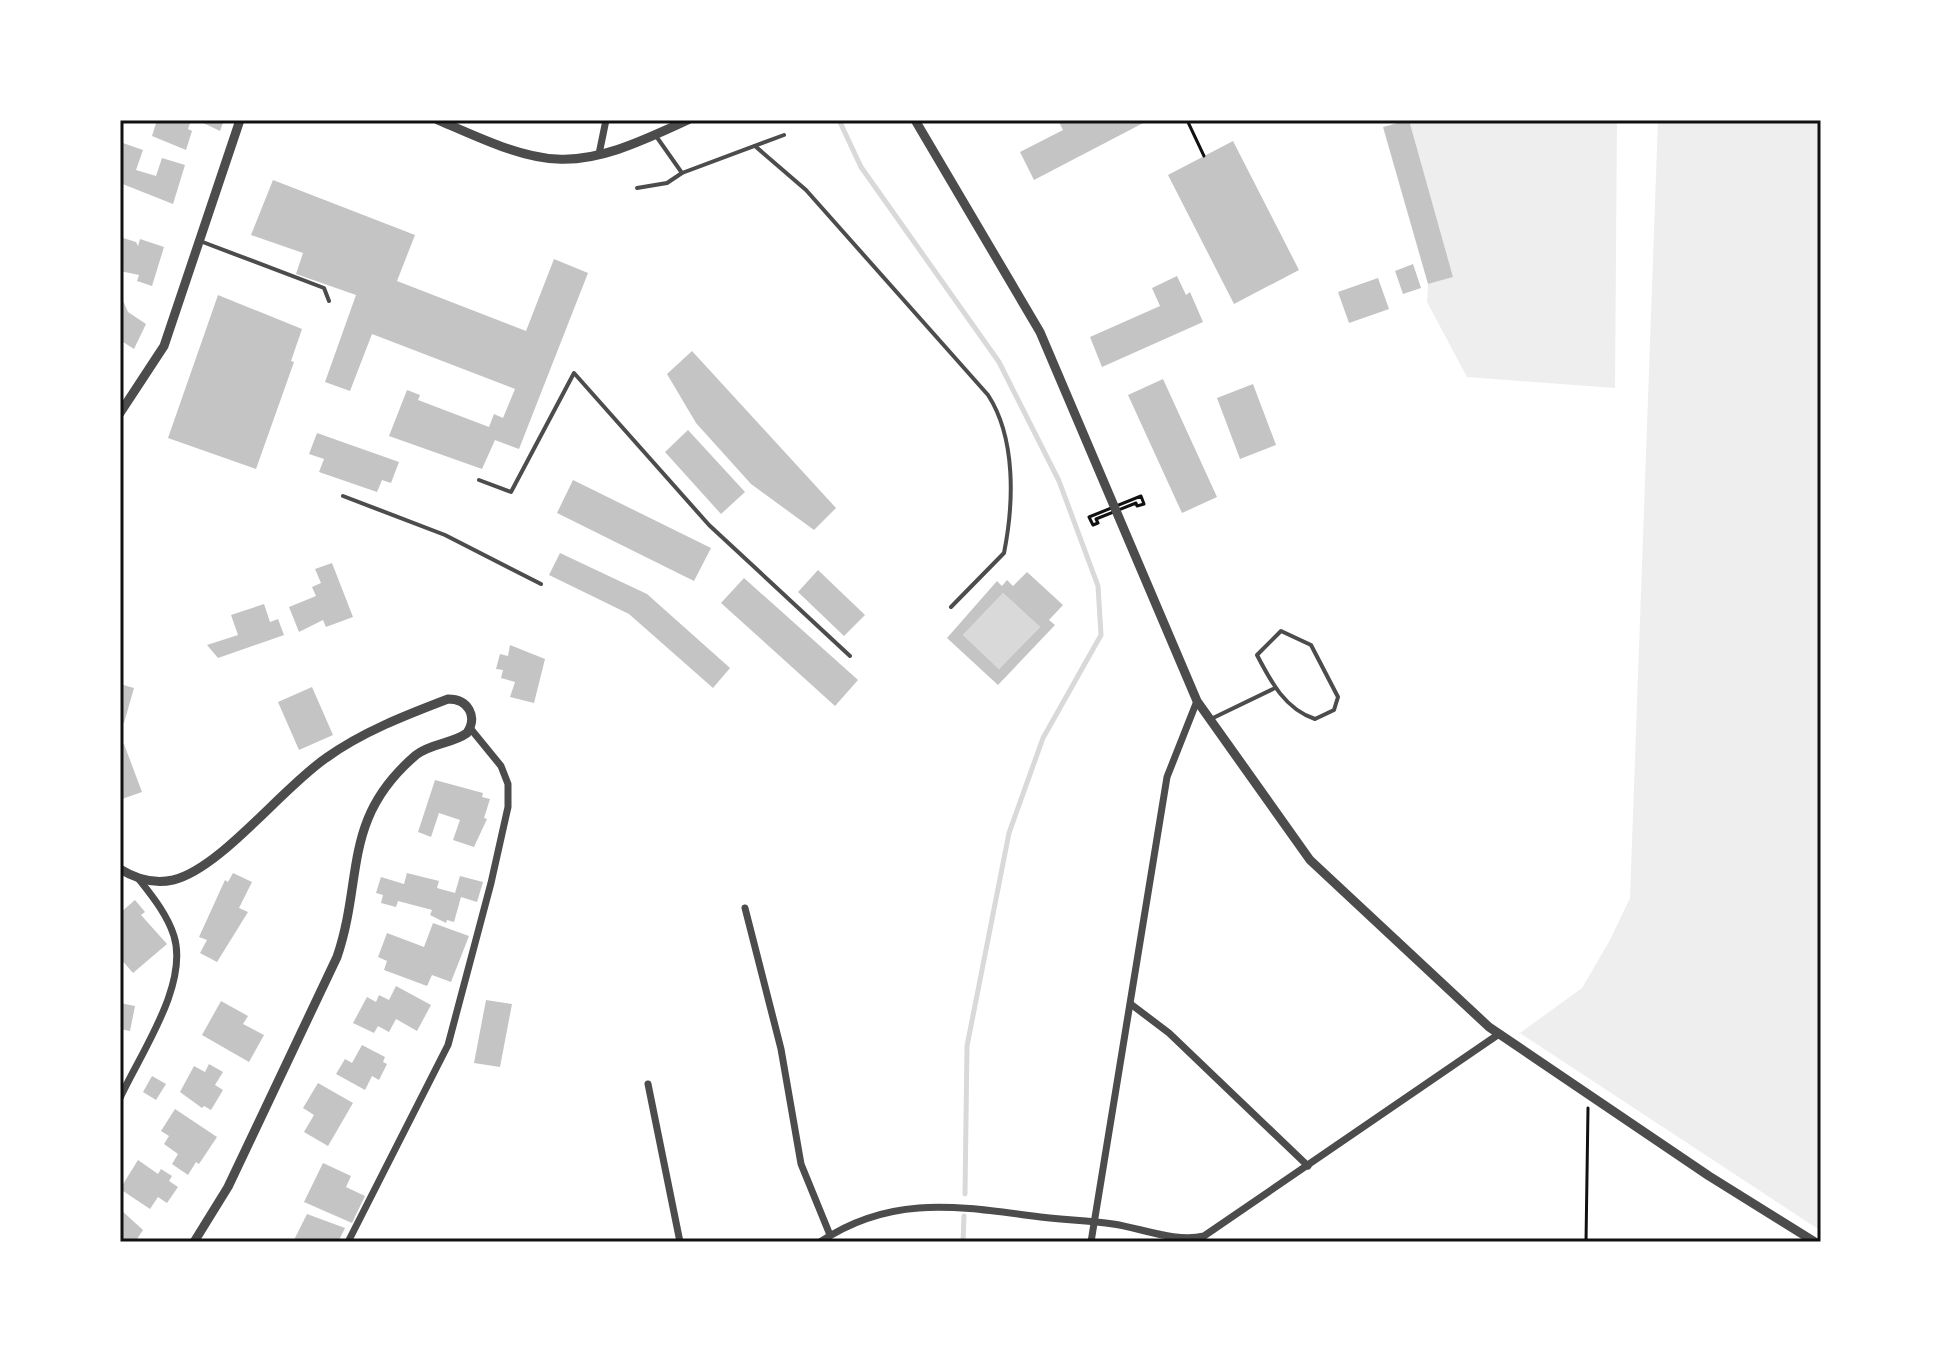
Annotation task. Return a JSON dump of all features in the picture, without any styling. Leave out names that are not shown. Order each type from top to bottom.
[{"type":"street","points":[[120,413],[164,346],[240,120]]},
{"type":"street","points":[[438,120],[540,157],[571,159],[599,154],[688,120]]},
{"type":"street","points":[[599,154],[606,120]]},
{"type":"street","points":[[915,120],[1040,332],[1197,701],[1310,860],[1397,945],[1499,1034],[1815,1242]]},
{"type":"street","points":[[120,869],[138,878],[175,880],[198,869],[312,768],[359,737],[448,699],[466,704],[472,716],[470,728],[462,737],[432,746],[416,756],[374,806],[355,857],[345,931],[337,957],[224,1196],[194,1242]]},
{"type":"street","points":[[1091,1242],[1167,777],[1197,701]]},
{"type":"street","points":[[348,1242],[448,1045],[491,883],[508,807],[508,784],[501,766],[470,728]]},
{"type":"street","points":[[120,1098],[174,986],[178,962],[170,926],[138,878]]},
{"type":"street","points":[[745,908],[781,1049],[801,1164],[830,1235]]},
{"type":"street","points":[[1132,1005],[1169,1033],[1308,1166]]},
{"type":"street","points":[[820,1242],[830,1235],[902,1209],[942,1205],[1096,1222],[1178,1237],[1204,1236],[1499,1034]]},
{"type":"street","points":[[648,1084],[680,1242]]},
{"type":"lane","points":[[655,134],[682,173]]},
{"type":"lane","points":[[637,188],[667,183],[682,173],[784,135]]},
{"type":"lane","points":[[755,146],[806,190],[988,395],[1002,420],[1010,457],[1004,553],[951,607]]},
{"type":"lane","points":[[200,241],[324,288],[329,301]]},
{"type":"lane","points":[[479,480],[511,492],[574,373],[709,525],[850,656]]},
{"type":"lane","points":[[343,496],[445,535],[541,584]]},
{"type":"lane","points":[[1281,631],[1311,645],[1338,697],[1334,710],[1315,719],[1301,715],[1274,689],[1257,655],[1281,631]]},
{"type":"lane","points":[[1210,719],[1274,689]]},
{"type":"path","points":[[1187,120],[1204,156]]},
{"type":"path","points":[[1586,1242],[1589,1096]]},
{"type":"shaded area","points":[[1409,120],[1617,120],[1615,388],[1467,377],[1427,302],[1428,284],[1453,277]]},
{"type":"shaded area","points":[[1658,120],[1821,120],[1821,1231],[1520,1033],[1582,988],[1630,898]]},
{"type":"shaded area","points":[[1003,593],[1040,627],[999,669],[963,635]]},
{"type":"building","points":[[157,120],[191,120],[188,129],[192,131],[186,150],[152,136]]},
{"type":"building","points":[[197,120],[224,120],[220,131]]},
{"type":"building","points":[[1058,120],[1149,120],[1034,180],[1020,152],[1063,130]]},
{"type":"building","points":[[1409,120],[1453,277],[1428,284],[1383,127]]},
{"type":"building","points":[[1233,141],[1299,270],[1234,304],[1168,175]]},
{"type":"building","points":[[120,142],[143,150],[136,170],[156,176],[162,158],[185,165],[173,204],[120,183]]},
{"type":"building","points":[[273,180],[415,235],[397,281],[526,331],[554,259],[588,273],[519,449],[495,440],[482,469],[389,436],[407,390],[420,395],[418,400],[489,427],[494,414],[503,418],[515,389],[372,334],[350,391],[325,382],[356,295],[296,274],[303,253],[251,235]]},
{"type":"building","points":[[120,237],[136,242],[138,246],[140,239],[164,247],[152,286],[137,281],[139,275],[120,271]]},
{"type":"building","points":[[1413,264],[1421,288],[1403,294],[1395,271]]},
{"type":"building","points":[[1177,276],[1186,295],[1190,292],[1203,322],[1102,367],[1090,337],[1160,306],[1152,288]]},
{"type":"building","points":[[1378,278],[1389,309],[1349,323],[1338,292]]},
{"type":"building","points":[[120,294],[128,312],[146,324],[134,349],[120,340]]},
{"type":"building","points":[[218,295],[302,329],[291,361],[294,362],[256,469],[168,438]]},
{"type":"building","points":[[692,351],[836,508],[814,530],[751,484],[696,423],[667,374]]},
{"type":"building","points":[[1163,379],[1217,497],[1182,513],[1128,395]]},
{"type":"building","points":[[1253,384],[1276,445],[1240,459],[1217,398]]},
{"type":"building","points":[[688,430],[745,492],[721,514],[665,452]]},
{"type":"building","points":[[317,433],[399,462],[391,483],[382,480],[377,492],[319,472],[324,459],[309,454]]},
{"type":"building","points":[[573,480],[711,548],[694,581],[557,513]]},
{"type":"building","points":[[560,553],[647,594],[730,668],[713,688],[629,614],[549,575]]},
{"type":"building","points":[[332,563],[353,617],[326,627],[323,620],[299,632],[289,607],[316,596],[312,587],[321,583],[315,569]]},
{"type":"building","points":[[818,570],[865,615],[844,636],[798,592]]},
{"type":"building","points":[[1027,572],[1063,605],[1049,620],[1055,625],[998,685],[947,638],[997,581],[1002,586],[1007,580],[1013,586]],"holes":[[[1003,593],[1040,627],[999,669],[963,635]]]},
{"type":"building","points":[[744,578],[858,680],[835,706],[721,603]]},
{"type":"building","points":[[264,604],[270,622],[278,619],[284,635],[218,658],[207,645],[238,635],[231,615]]},
{"type":"building","points":[[510,645],[545,659],[534,703],[510,697],[515,682],[501,678],[503,670],[496,669],[500,654],[508,656]]},
{"type":"building","points":[[120,684],[134,688],[124,723],[120,722]]},
{"type":"building","points":[[312,687],[333,735],[299,750],[278,702]]},
{"type":"building","points":[[124,744],[142,792],[122,799],[120,745]]},
{"type":"building","points":[[435,780],[483,793],[482,797],[490,799],[484,818],[487,819],[474,847],[453,840],[460,820],[439,813],[431,837],[418,832]]},
{"type":"building","points":[[233,873],[252,882],[239,908],[248,912],[217,962],[200,953],[207,940],[199,937],[225,880],[228,882]]},
{"type":"building","points":[[407,873],[439,881],[437,888],[455,893],[460,876],[483,882],[477,902],[461,897],[454,922],[447,920],[446,923],[430,915],[432,910],[398,901],[396,907],[381,903],[383,895],[376,893],[381,877],[404,884]]},
{"type":"building","points":[[135,900],[145,912],[141,915],[167,944],[133,973],[120,958],[120,913]]},
{"type":"building","points":[[433,923],[469,936],[451,982],[432,975],[427,986],[384,970],[387,961],[378,957],[387,933],[424,947]]},
{"type":"building","points":[[396,986],[431,1005],[417,1031],[396,1019],[389,1032],[378,1026],[374,1033],[353,1023],[367,997],[376,1002],[379,995],[389,1000]]},
{"type":"building","points":[[486,1000],[512,1004],[500,1067],[474,1063]]},
{"type":"building","points":[[221,1001],[248,1016],[243,1024],[264,1035],[249,1062],[202,1035]]},
{"type":"building","points":[[120,1003],[135,1006],[130,1031],[120,1029]]},
{"type":"building","points":[[362,1045],[385,1057],[383,1062],[387,1064],[379,1080],[372,1076],[365,1090],[336,1074],[345,1059],[352,1063]]},
{"type":"building","points":[[209,1064],[223,1072],[215,1085],[223,1090],[211,1110],[202,1108],[180,1092],[194,1066],[205,1072]]},
{"type":"building","points":[[152,1076],[166,1084],[156,1100],[143,1092]]},
{"type":"building","points":[[318,1083],[353,1103],[328,1146],[304,1132],[314,1115],[303,1108]]},
{"type":"building","points":[[175,1109],[217,1137],[188,1175],[172,1164],[178,1154],[164,1144],[169,1136],[161,1131]]},
{"type":"building","points":[[138,1160],[158,1174],[161,1169],[172,1176],[169,1181],[178,1187],[167,1203],[158,1197],[150,1209],[120,1189]]},
{"type":"building","points":[[323,1163],[351,1176],[346,1187],[365,1196],[352,1223],[304,1202]]},
{"type":"building","points":[[120,1209],[143,1230],[135,1242],[120,1242]]},
{"type":"building","points":[[307,1214],[345,1228],[338,1242],[293,1242]]},
{"type":"waterway","points":[[839,120],[861,167],[999,362],[1059,481],[1098,586],[1101,635],[1043,738],[1009,833],[967,1046],[965,1194]]},
{"type":"waterway","points":[[963,1242],[964,1216]]}]
